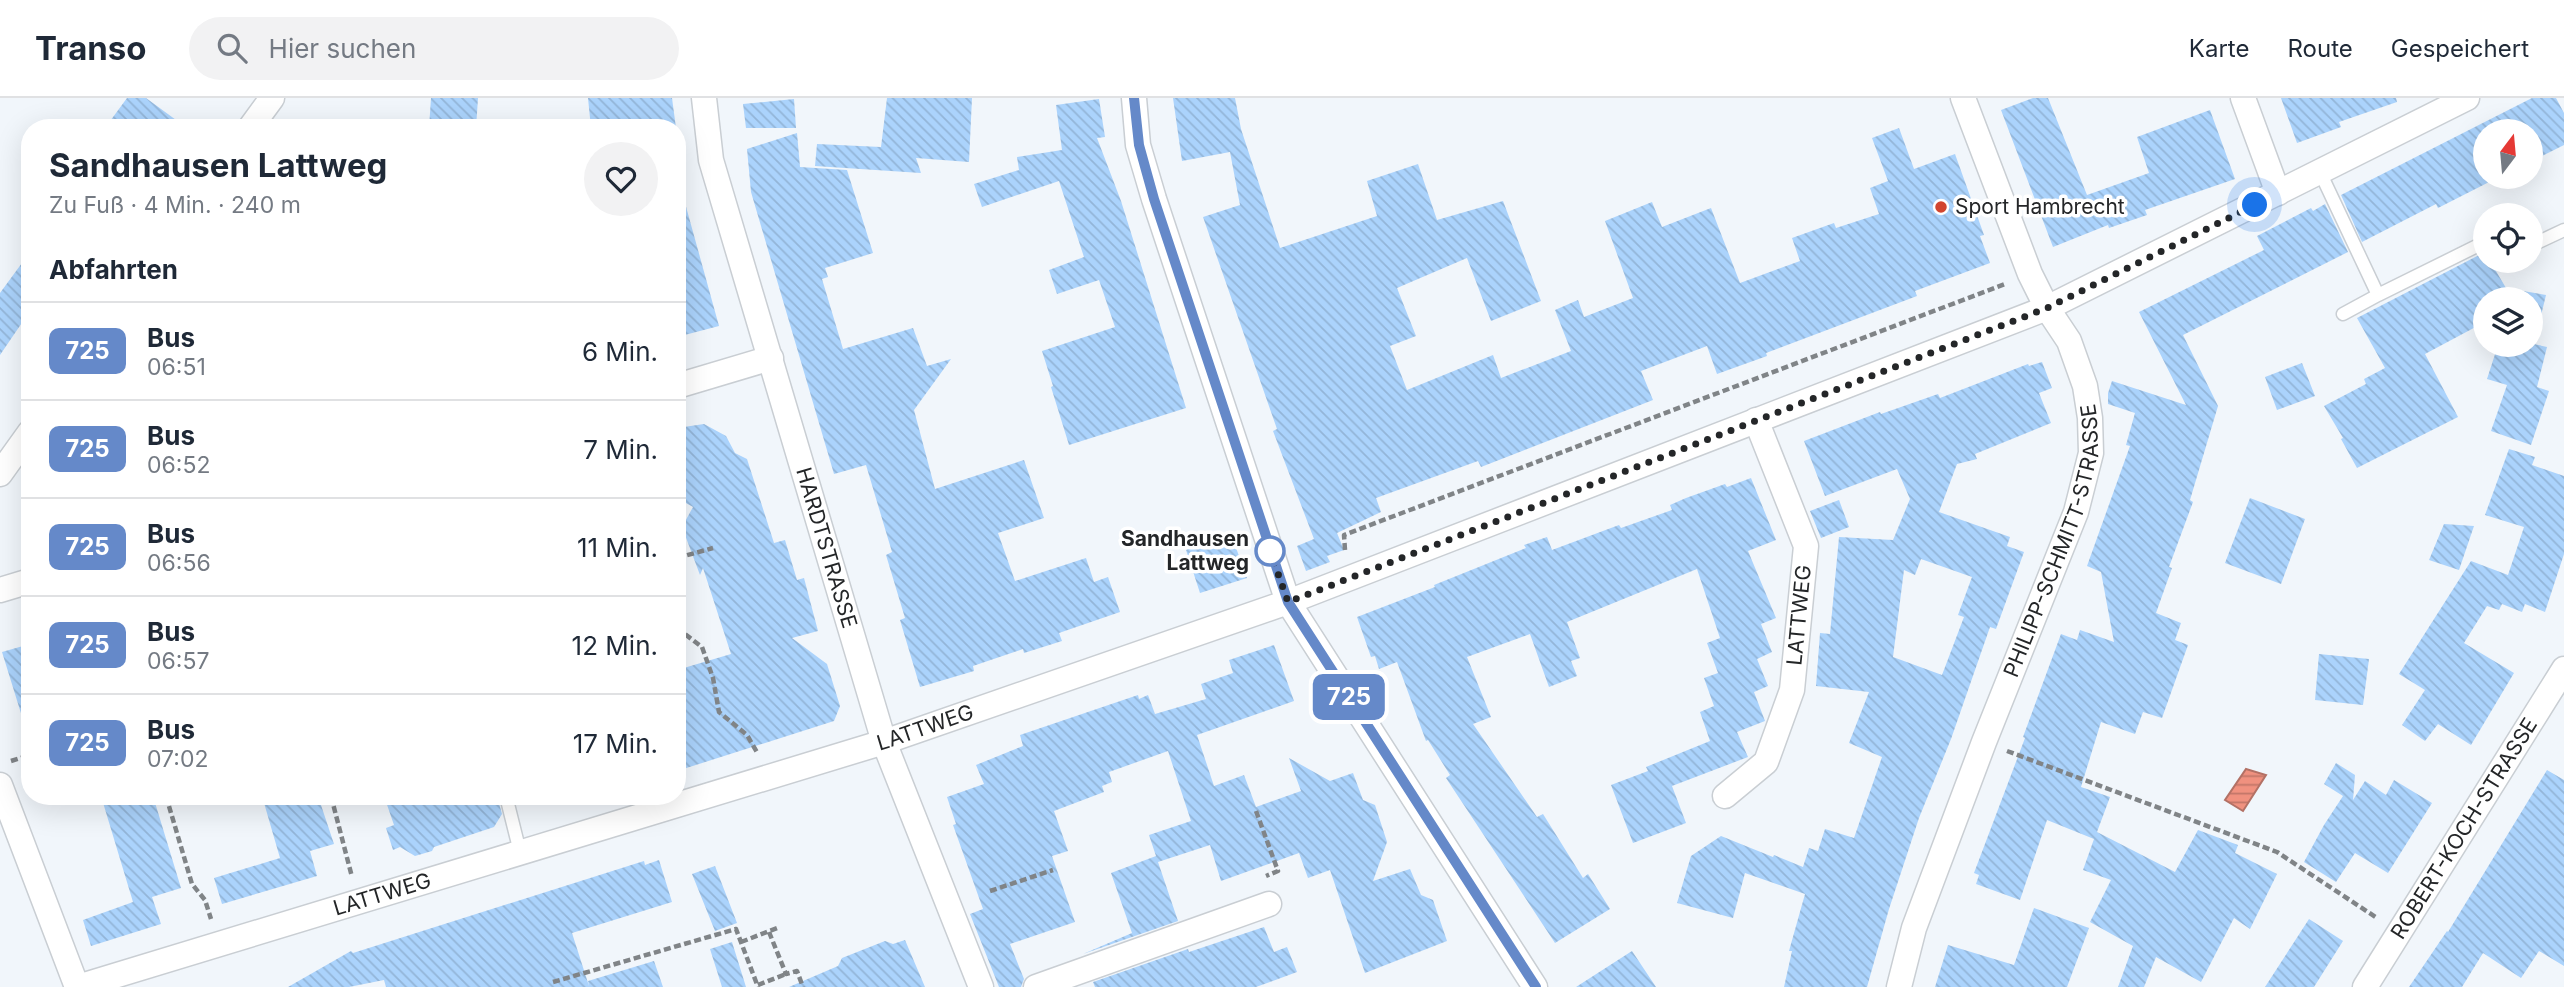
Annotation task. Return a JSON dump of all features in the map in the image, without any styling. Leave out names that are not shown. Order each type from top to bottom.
[{"type":"street","points":[[257,119],[272,98]]},
{"type":"street","name":"HARDTSTRASSE","points":[[704,98],[710,160],[884,742],[981,987]]},
{"type":"street","points":[[1134,98],[1139,145],[1154,199],[1288,602],[1535,987]]},
{"type":"street","name":"PHILIPP-SCHMITT-STRASSE","points":[[1899,987],[1913,928],[1984,742],[2077,512],[2091,453],[2090,418],[2085,386],[2069,341],[2047,308],[2030,274],[1963,98]]},
{"type":"street","points":[[2243,98],[2278,193]]},
{"type":"street","name":"LATTWEG","points":[[686,802],[884,742],[1288,602],[2047,308],[2468,98]]},
{"type":"street","points":[[686,383],[771,358]]},
{"type":"street","name":"LATTWEG","points":[[1725,796],[1766,762],[1792,690],[1806,546],[1756,420]]},
{"type":"street","points":[[0,474],[21,445]]},
{"type":"street","points":[[0,590],[21,584]]},
{"type":"street","name":"ROBERT-KOCH-STRASSE","points":[[2365,987],[2564,669]]},
{"type":"street","points":[[0,785],[77,987]]},
{"type":"street","name":"LATTWEG","points":[[77,987],[676,805]]},
{"type":"street","points":[[1036,987],[1269,904]]},
{"type":"lane","points":[[2320,172],[2378,295]]},
{"type":"lane","points":[[2543,240],[2564,230]]},
{"type":"lane","points":[[2343,314],[2473,248]]},
{"type":"lane","points":[[508,805],[520,852]]},
{"type":"path","points":[[1348,579],[1344,535],[2030,274]]},
{"type":"path","points":[[686,556],[713,548]]},
{"type":"path","points":[[686,634],[702,646],[713,678],[719,712],[747,735],[759,756],[766,778]]},
{"type":"path","points":[[1984,742],[2277,852],[2399,932]]},
{"type":"path","points":[[169,805],[192,884],[205,900],[219,944]]},
{"type":"path","points":[[333,805],[353,882],[361,901]]},
{"type":"path","points":[[1256,811],[1278,871],[1258,879],[1269,904]]},
{"type":"path","points":[[990,891],[1053,870]]},
{"type":"path","points":[[741,942],[780,927]]},
{"type":"path","points":[[553,982],[736,929],[758,986],[797,971],[803,987]]},
{"type":"path","points":[[769,932],[786,974]]},
{"type":"shaded area","points":[[2246,769],[2266,775],[2243,811],[2225,800]]},
{"type":"building","points":[[127,98],[146,98],[175,119],[112,119]]},
{"type":"building","points":[[431,98],[478,98],[477,119],[430,119]]},
{"type":"building","points":[[588,98],[672,98],[675,119],[590,119]]},
{"type":"building","points":[[887,98],[972,98],[969,162],[916,158],[921,173],[815,166],[817,144],[881,147]]},
{"type":"building","points":[[1173,98],[1235,98],[1241,129],[1280,248],[1377,216],[1367,181],[1418,164],[1437,220],[1503,201],[1541,301],[1491,321],[1467,258],[1397,288],[1416,336],[1390,346],[1407,390],[1493,355],[1501,378],[1571,351],[1555,310],[1578,300],[1584,317],[1633,298],[1605,221],[1652,202],[1662,227],[1711,208],[1740,283],[1800,261],[1792,238],[1834,223],[1836,228],[1879,214],[1870,188],[1888,181],[1872,138],[1899,128],[1914,169],[1955,154],[1984,235],[1980,236],[1990,263],[1915,291],[1917,296],[1717,374],[1707,346],[1641,371],[1653,400],[1481,467],[1478,461],[1376,498],[1381,512],[1337,533],[1344,550],[1327,556],[1330,562],[1306,571],[1297,546],[1314,539],[1273,431],[1277,429],[1203,217],[1240,205],[1230,152],[1182,161]]},
{"type":"building","points":[[2033,98],[2048,98],[2087,195],[2149,173],[2137,137],[2210,110],[2235,179],[2145,210],[2147,215],[2109,228],[2108,225],[2053,247],[2001,110]]},
{"type":"building","points":[[2281,98],[2396,98],[2397,102],[2339,122],[2341,127],[2297,143]]},
{"type":"building","points":[[2532,98],[2556,98],[2564,113],[2564,145],[2543,156],[2543,119],[2491,119]]},
{"type":"building","points":[[794,99],[796,128],[746,128],[743,104]]},
{"type":"building","points":[[1099,99],[1105,137],[1097,138],[1121,201],[1186,408],[1069,445],[1042,351],[1115,327],[1099,280],[1057,294],[1049,270],[1084,257],[1059,181],[982,207],[974,184],[1019,170],[1017,157],[1062,150],[1056,105]]},
{"type":"building","points":[[2473,128],[2473,189],[2475,189],[2438,208],[2436,204],[2362,242],[2341,195]]},
{"type":"building","points":[[797,133],[800,167],[847,170],[873,253],[825,268],[828,277],[822,279],[843,349],[913,328],[927,366],[951,359],[914,410],[935,489],[1024,460],[1044,518],[998,533],[1015,581],[1086,558],[1094,582],[1108,577],[1120,612],[1059,633],[1062,641],[1024,653],[1023,649],[973,666],[974,671],[920,687],[900,620],[905,618],[886,555],[892,552],[866,465],[834,474],[751,192],[747,149]]},
{"type":"building","points":[[2325,204],[2348,252],[2183,335],[2218,406],[2190,500],[2193,502],[2169,567],[2172,568],[2156,613],[2181,623],[2175,640],[2188,645],[2162,718],[2143,712],[2135,734],[2101,722],[2081,787],[2110,797],[2097,832],[2175,872],[2198,830],[2238,845],[2235,853],[2277,874],[2250,929],[2234,918],[2201,982],[2156,957],[2144,987],[2118,987],[2133,946],[2090,922],[2111,880],[2083,870],[2094,839],[2047,820],[2020,900],[1976,884],[1979,875],[1974,873],[2061,634],[2077,640],[2080,630],[2114,642],[2101,572],[2087,566],[2130,446],[2126,445],[2135,413],[2108,404],[2112,381],[2186,405],[2139,312],[2264,250],[2257,236],[2311,208],[2313,211]]},
{"type":"building","points":[[686,207],[719,326],[686,335]]},
{"type":"building","points":[[2473,258],[2473,273],[2497,273],[2505,287],[2473,287],[2473,328],[2425,354],[2458,417],[2357,468],[2324,406],[2366,384],[2364,379],[2385,368],[2357,318]]},
{"type":"building","points":[[21,264],[21,324],[0,355],[0,293]]},
{"type":"building","points":[[2543,346],[2547,347],[2537,387],[2549,391],[2531,445],[2491,431],[2507,385],[2487,379],[2494,357],[2543,357]]},
{"type":"building","points":[[2042,362],[2052,388],[2039,393],[2051,423],[1975,454],[1977,459],[1957,464],[1939,512],[2010,537],[2007,546],[2024,552],[1996,629],[1990,627],[1951,739],[1919,818],[1867,987],[1784,987],[1792,951],[1789,951],[1805,894],[1745,873],[1733,918],[1677,903],[1691,856],[1721,836],[1803,867],[1809,848],[1818,851],[1825,829],[1854,838],[1882,757],[1849,743],[1869,692],[1816,686],[1820,633],[1830,634],[1839,537],[1893,540],[1910,499],[1897,469],[1825,496],[1804,441],[1880,412],[1881,414],[1938,394],[1940,398],[2028,364],[2029,366]],"holes":[[[1921,559],[1972,577],[1958,615],[1964,617],[1942,675],[1893,657],[1904,570],[1915,575]]]},
{"type":"building","points":[[2302,363],[2315,396],[2277,410],[2265,377]]},
{"type":"building","points":[[704,424],[726,436],[735,453],[747,459],[774,543],[785,540],[797,580],[804,578],[818,631],[792,638],[827,664],[840,706],[834,721],[686,768],[686,667],[731,654],[703,568],[700,575],[686,538],[686,520],[693,507],[686,503],[686,427]]},
{"type":"building","points":[[2509,449],[2535,457],[2532,465],[2564,476],[2564,554],[2545,612],[2525,604],[2522,612],[2502,604],[2499,610],[2487,606],[2464,643],[2514,673],[2471,745],[2438,724],[2425,741],[2402,725],[2425,690],[2399,674],[2471,561],[2508,575],[2524,527],[2485,515]]},
{"type":"building","points":[[1751,478],[1776,540],[1748,551],[1776,618],[1761,624],[1772,652],[1757,659],[1768,686],[1754,692],[1765,721],[1737,732],[1748,757],[1672,786],[1686,823],[1633,843],[1611,785],[1648,771],[1646,767],[1710,741],[1700,712],[1714,706],[1704,678],[1718,673],[1707,643],[1720,638],[1697,569],[1567,622],[1580,658],[1571,661],[1577,676],[1549,687],[1530,634],[1467,657],[1491,717],[1473,724],[1537,817],[1543,814],[1583,878],[1588,874],[1610,909],[1555,943],[1446,778],[1450,775],[1428,740],[1426,741],[1397,662],[1379,669],[1375,656],[1371,657],[1357,617],[1526,548],[1524,545],[1547,537],[1552,550],[1619,525],[1621,528],[1672,510],[1670,505],[1686,498]]},
{"type":"building","points":[[2250,498],[2305,519],[2281,584],[2225,563]]},
{"type":"building","points":[[1839,500],[1849,527],[1821,538],[1810,511]]},
{"type":"building","points":[[2444,524],[2474,526],[2459,570],[2429,560]]},
{"type":"building","points":[[1231,534],[1247,578],[1200,593],[1186,550]]},
{"type":"building","points":[[1274,645],[1294,701],[1197,735],[1214,786],[1244,775],[1256,807],[1301,791],[1289,758],[1330,781],[1353,773],[1363,800],[1375,805],[1387,842],[1373,881],[1410,869],[1421,895],[1433,900],[1447,941],[1365,973],[1330,870],[1308,878],[1299,853],[1221,881],[1210,845],[1158,862],[1178,921],[1083,954],[1132,933],[1111,873],[1156,856],[1149,835],[1191,821],[1168,751],[1109,772],[1112,782],[1102,786],[1104,792],[1054,811],[1068,851],[1052,856],[1075,922],[1010,944],[1024,979],[1021,987],[999,987],[970,914],[983,909],[953,825],[956,824],[947,797],[984,784],[976,765],[1023,746],[1020,735],[1138,695],[1139,699],[1148,695],[1155,714],[1206,699],[1201,684],[1233,673],[1229,660]]},
{"type":"building","points":[[21,647],[21,713],[2,652]]},
{"type":"building","points":[[2319,654],[2369,659],[2363,705],[2315,700]]},
{"type":"building","points":[[2336,763],[2355,775],[2353,800],[2365,781],[2386,795],[2394,780],[2432,803],[2388,873],[2355,853],[2336,882],[2304,862],[2343,796],[2324,784]]},
{"type":"building","points":[[2547,770],[2564,780],[2564,966],[2539,951],[2521,978],[2483,953],[2462,987],[2409,987],[2448,932]]},
{"type":"building","points":[[104,805],[156,805],[181,888],[152,897],[161,924],[91,946],[83,920],[133,902]]},
{"type":"building","points":[[265,805],[321,805],[334,844],[310,851],[317,876],[222,904],[214,878],[280,858]]},
{"type":"building","points":[[387,805],[500,805],[502,814],[494,827],[415,856],[400,847],[393,850],[386,828],[394,825]]},
{"type":"building","points":[[659,860],[672,902],[572,933],[589,986],[588,981],[654,961],[663,987],[386,987],[384,980],[349,987],[288,987],[351,951],[353,953],[644,861],[645,865]]},
{"type":"building","points":[[715,866],[737,923],[715,931],[692,874]]},
{"type":"building","points":[[2034,908],[2089,928],[2067,987],[1935,987],[1948,945],[2014,965]]},
{"type":"building","points":[[2309,919],[2343,941],[2314,987],[2265,987]]},
{"type":"building","points":[[1264,927],[1274,952],[1287,947],[1297,972],[1256,987],[1095,987],[1093,982],[1188,949],[1189,952]]},
{"type":"building","points":[[905,940],[925,987],[789,987],[838,966],[842,958],[885,941],[893,944]]},
{"type":"building","points":[[732,942],[746,987],[722,987],[710,949]]},
{"type":"building","points":[[1632,951],[1656,987],[1576,987]]},
{"type":"bus line","name":"725","points":[[1134,98],[1139,145],[1154,199],[1288,602],[1536,987]]},
{"type":"place","name":"Sport Hambrecht","points":[[1941,207]]},
{"type":"place","name":"Sandhausen Lattweg","points":[[1270,551]]},
{"type":"route","points":[[1270,551],[1268,545],[1288,602],[2047,308],[2255,205]]}]
